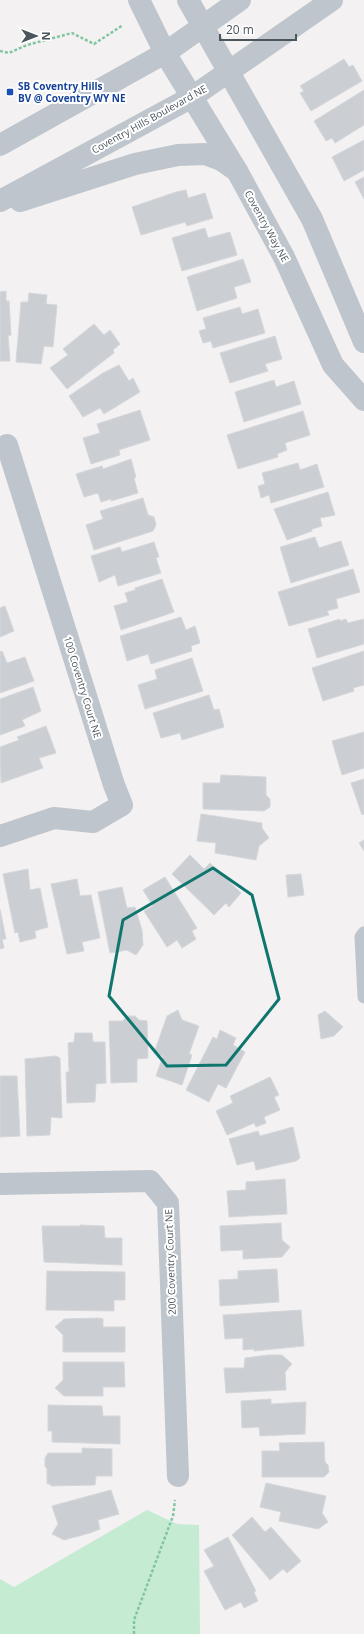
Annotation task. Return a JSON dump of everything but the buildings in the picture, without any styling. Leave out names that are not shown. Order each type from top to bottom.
[{"type":"street","name":"Coventry Way NE","points":[[139,0],[165,53],[237,171],[284,257],[333,365],[364,400]]},
{"type":"street","points":[[188,0],[312,219],[364,342]]},
{"type":"street","points":[[0,145],[165,53],[204,27],[240,0]]},
{"type":"street","name":"Coventry Hills Boulevard NE","points":[[0,201],[192,96],[332,0]]},
{"type":"street","points":[[0,208],[135,164],[178,155],[205,154],[221,160],[237,171]]},
{"type":"street","name":"100 Coventry Court NE","points":[[0,836],[54,818],[93,822],[122,805],[114,785],[7,445]]},
{"type":"street","name":"200 Coventry Court NE","points":[[0,1184],[150,1181],[168,1204],[178,1476]]},
{"type":"lane","points":[[364,933],[361,937],[364,997]]},
{"type":"path","points":[[0,51],[9,53],[27,45],[72,33],[94,44],[123,25]]},
{"type":"path","points":[[134,1634],[134,1620],[172,1516],[178,1476]]},
{"type":"highlighted area","points":[[213,868],[252,895],[279,999],[226,1065],[167,1066],[109,996],[123,920]]},
{"type":"green space","points":[[147,1510],[177,1524],[199,1525],[200,1634],[0,1634],[0,1579],[14,1587]]},
{"type":"place","name":"SB Coventry Hills BV @ Coventry WY NE","points":[[10,92]]}]
